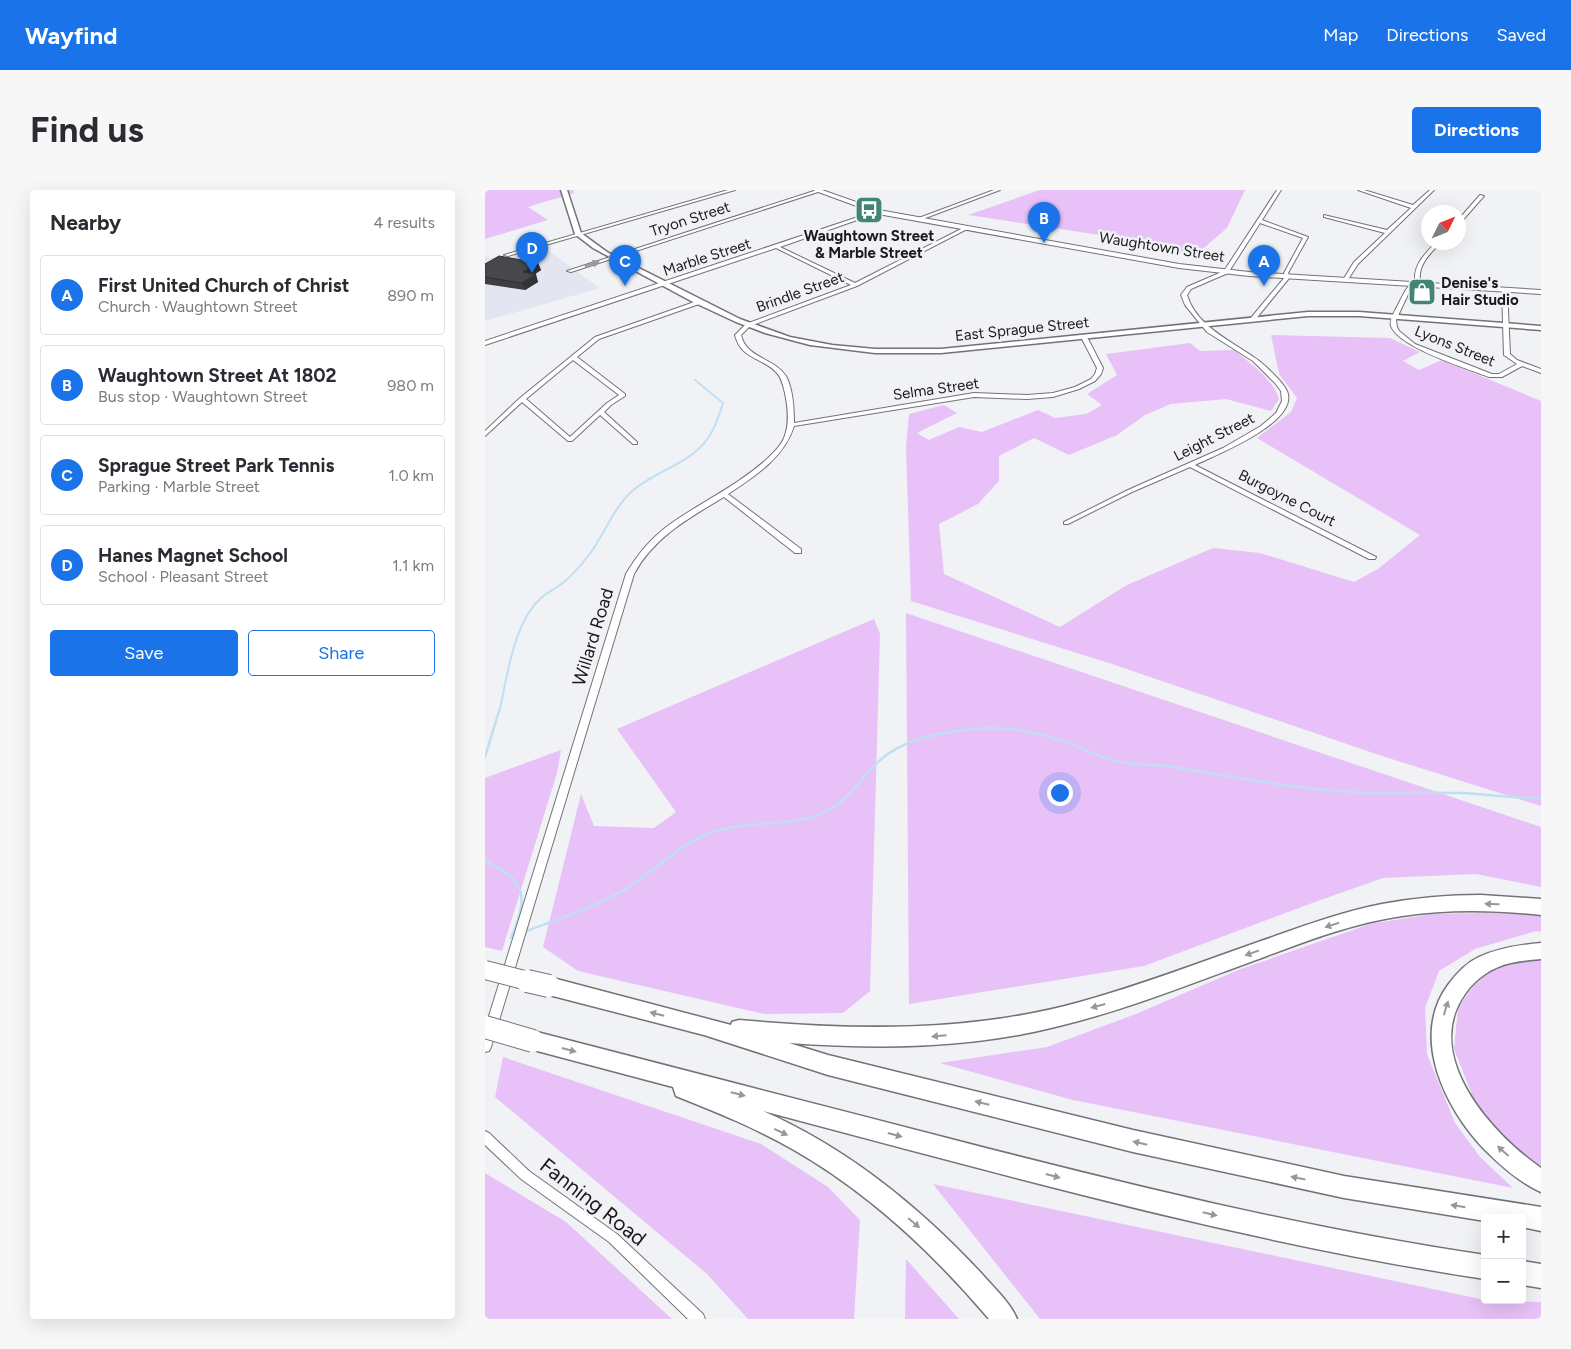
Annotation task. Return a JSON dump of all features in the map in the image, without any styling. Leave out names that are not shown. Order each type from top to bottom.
[{"type":"highway","points":[[704,1026],[797,1035],[885,1039],[1004,1029],[1117,1001],[1298,936],[1351,919],[1381,912],[1445,904],[1482,903],[1541,907]]},
{"type":"highway","points":[[1541,951],[1505,954],[1478,967],[1464,978],[1448,1001],[1443,1017],[1441,1036],[1449,1076],[1461,1100],[1493,1142],[1541,1181]]},
{"type":"highway","points":[[485,970],[704,1026],[828,1065],[1170,1150],[1344,1187],[1541,1219]]},
{"type":"highway","points":[[485,1027],[1129,1196],[1267,1227],[1432,1259],[1481,1266]]},
{"type":"highway","points":[[606,1060],[745,1115],[791,1137],[836,1163],[883,1196],[925,1232],[975,1283],[1005,1319]]},
{"type":"highway","points":[[1526,1274],[1541,1276]]},
{"type":"main road","name":"Waughtown Street","points":[[817,190],[879,212],[1179,266],[1288,277],[1541,292]]},
{"type":"street","points":[[564,190],[578,234]]},
{"type":"street","points":[[506,255],[733,190]]},
{"type":"street","name":"Tryon Street","points":[[569,271],[817,190]]},
{"type":"street","points":[[918,219],[998,190]]},
{"type":"street","points":[[1226,272],[1279,190]]},
{"type":"street","points":[[1360,190],[1414,207]]},
{"type":"street","points":[[1345,280],[1356,262],[1431,190]]},
{"type":"street","points":[[1466,213],[1482,196]]},
{"type":"street","name":"Marble Street","points":[[485,343],[879,212]]},
{"type":"street","points":[[1326,216],[1388,232]]},
{"type":"street","points":[[1253,319],[1288,277],[1286,273],[1306,237],[1259,221]]},
{"type":"street","name":"Brindle Street","points":[[748,325],[855,285],[967,228]]},
{"type":"street","name":"East Sprague Street","points":[[578,234],[615,257],[665,284],[748,325],[809,343],[851,349],[894,352],[949,351],[1288,315],[1330,313],[1395,316],[1541,328]]},
{"type":"street","points":[[777,247],[855,285]]},
{"type":"street","name":"Lyons Street","points":[[1432,250],[1420,263],[1417,270],[1418,281],[1409,287],[1395,316],[1394,328],[1398,334],[1408,342],[1491,376],[1500,376],[1521,364]]},
{"type":"street","name":"Leight Street","points":[[1066,524],[1189,464],[1225,449],[1263,427],[1279,414],[1285,401],[1284,391],[1255,360],[1209,331],[1187,304],[1184,295],[1189,288],[1226,272]]},
{"type":"street","points":[[1505,290],[1507,356],[1521,364],[1541,371]]},
{"type":"street","points":[[485,434],[522,399],[597,338],[700,302]]},
{"type":"street","points":[[748,325],[738,335],[739,343],[747,351],[775,369],[784,378],[791,425]]},
{"type":"street","name":"Selma Street","points":[[791,425],[974,395],[1034,397],[1068,392],[1093,380],[1100,368],[1084,337]]},
{"type":"street","points":[[522,399],[570,440],[600,412],[623,395],[573,357]]},
{"type":"street","points":[[600,412],[635,443]]},
{"type":"street","name":"Willard Road","points":[[485,1047],[630,574],[636,561],[659,537],[687,516],[725,494],[778,451],[789,435],[791,425]]},
{"type":"street","name":"Burgoyne Court","points":[[1189,464],[1371,557]]},
{"type":"street","points":[[725,494],[739,507],[798,550]]},
{"type":"street","name":"Fanning Road","points":[[485,1137],[525,1175],[613,1238],[698,1319]]},
{"type":"shaded area","points":[[485,190],[573,190],[574,193],[528,207],[548,220],[485,239]]},
{"type":"shaded area","points":[[1040,190],[1245,190],[1227,228],[1198,253],[1183,253],[1152,243],[968,215]]},
{"type":"shaded area","points":[[543,247],[600,288],[485,321],[485,256],[489,258],[511,257]]},
{"type":"shaded area","points":[[1271,335],[1390,338],[1420,352],[1403,361],[1419,370],[1442,360],[1541,401],[1541,806],[1382,756],[1109,663],[911,601],[906,447],[909,414],[944,405],[957,413],[917,433],[929,440],[959,427],[982,432],[1038,410],[1055,418],[1086,414],[1102,405],[1087,394],[1117,375],[1106,354],[1190,343],[1200,351],[1234,350],[1254,366],[1276,391],[1279,399],[1271,411],[1226,399],[1171,404],[1145,415],[1117,435],[1069,455],[1034,438],[999,456],[999,481],[978,504],[939,524],[944,574],[1060,627],[1127,585],[1213,548],[1260,553],[1354,582],[1378,569],[1420,535],[1257,438],[1291,412],[1297,398],[1279,374]]},
{"type":"shaded area","points":[[906,613],[1541,827],[1541,887],[1476,874],[1383,878],[1144,966],[909,1004]]},
{"type":"shaded area","points":[[874,619],[880,634],[870,991],[843,1013],[764,1014],[578,971],[543,947],[581,794],[594,826],[654,828],[676,812],[617,729]]},
{"type":"shaded area","points":[[561,750],[557,773],[502,951],[485,947],[485,778]]},
{"type":"shaded area","points":[[1520,912],[1541,915],[1541,932],[1536,931],[1475,949],[1439,971],[1425,1008],[1427,1054],[1455,1123],[1480,1157],[1513,1188],[1073,1100],[940,1063],[1047,1047],[1136,1014],[1238,970],[1370,924],[1431,914]]},
{"type":"shaded area","points":[[1541,958],[1541,1168],[1510,1146],[1477,1107],[1454,1049],[1458,1008],[1482,974],[1513,959]]},
{"type":"shaded area","points":[[503,1057],[761,1144],[828,1187],[860,1220],[854,1319],[748,1319],[707,1274],[495,1097]]},
{"type":"shaded area","points":[[485,1173],[566,1222],[672,1319],[485,1319]]},
{"type":"shaded area","points":[[933,1184],[1481,1299],[1481,1304],[1541,1302],[1541,1319],[1040,1319]]},
{"type":"shaded area","points":[[906,1259],[959,1319],[905,1319]]},
{"type":"building","points":[[499,256],[538,263],[523,272],[536,274],[522,283],[485,277],[485,264]]},
{"type":"waterway","points":[[499,713],[512,653],[523,623],[530,611],[542,597],[564,582],[580,566],[589,555],[619,506],[631,492],[650,478],[692,454],[701,447],[711,434],[723,403],[695,380]]},
{"type":"waterway","points":[[485,757],[499,711]]},
{"type":"waterway","points":[[524,932],[575,913],[624,890],[676,852],[710,833],[739,826],[799,820],[827,811],[848,795],[878,762],[899,747],[923,738],[960,731],[986,728],[1012,729],[1062,741],[1114,761],[1167,766],[1307,788],[1351,792],[1460,793],[1541,798]]},
{"type":"waterway","points":[[485,861],[510,876],[517,883],[521,892],[520,911],[511,938]]},
{"type":"place","name":"Waughtown Street & Marble Street","points":[[869,210]]},
{"type":"place","name":"Waughtown Street At 1802","points":[[1044,243]]},
{"type":"place","name":"Hanes Magnet School","points":[[532,273]]},
{"type":"place","name":"Sprague Street Park Tennis","points":[[625,286]]},
{"type":"place","name":"First United Church of Christ","points":[[1264,286]]},
{"type":"place","name":"Denise's Hair Studio","points":[[1422,292]]}]
